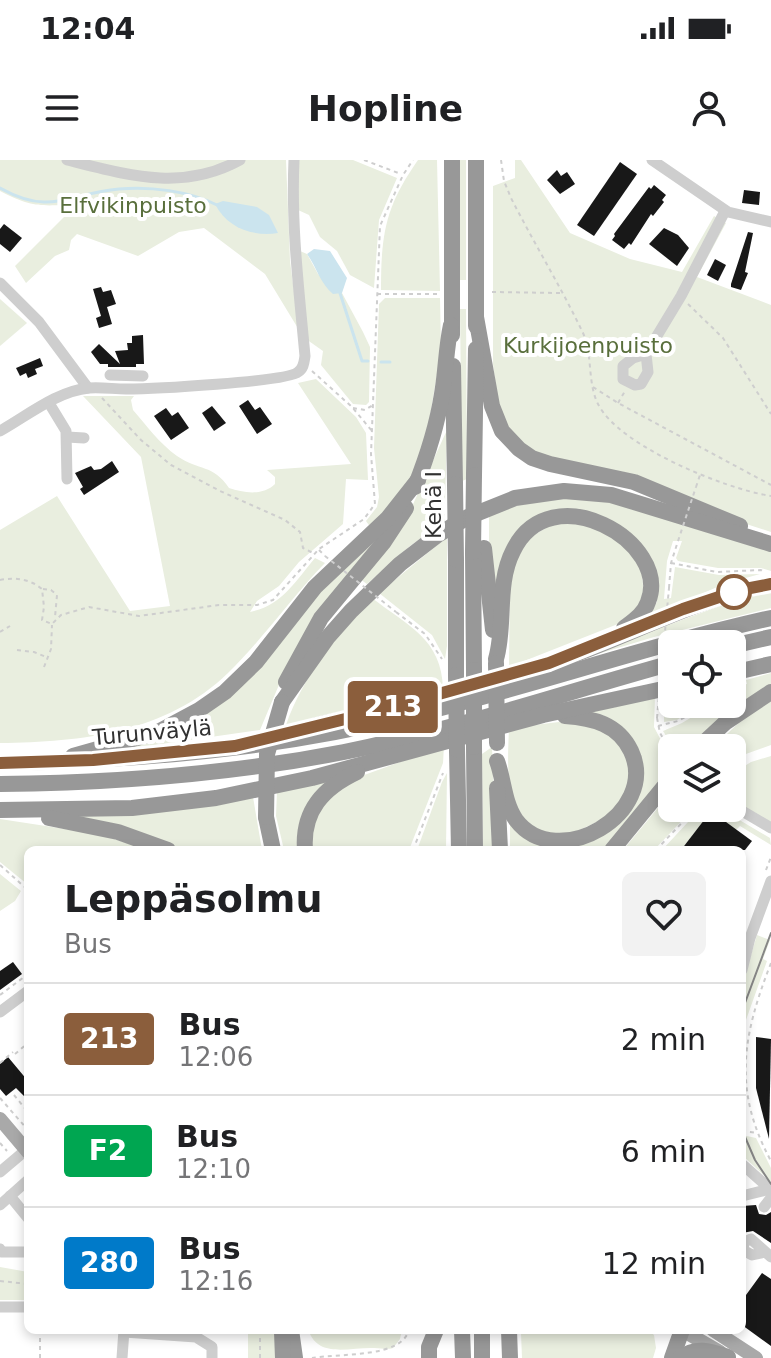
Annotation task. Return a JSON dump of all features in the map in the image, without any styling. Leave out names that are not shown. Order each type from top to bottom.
[{"type":"highway","name":"Kehä I","points":[[452,160],[451,325],[459,846]]},
{"type":"highway","points":[[476,160],[474,440],[478,473],[479,550],[496,661],[500,846]]},
{"type":"highway","points":[[476,317],[492,406],[502,431],[519,449],[532,458],[550,464],[634,482],[771,537]]},
{"type":"highway","points":[[272,846],[266,817],[267,754],[286,682],[308,637],[399,522],[418,480],[433,435],[442,395],[451,325]]},
{"type":"highway","points":[[56,762],[91,748],[158,732],[225,692],[256,662],[315,587],[388,518],[418,480]]},
{"type":"highway","points":[[282,702],[328,637],[389,574],[420,548],[458,523],[515,498],[564,491],[611,495],[771,544]]},
{"type":"highway","points":[[496,661],[501,645],[505,580],[510,558],[527,531],[552,517],[571,515],[602,524],[628,542],[645,566],[651,585],[649,601],[640,615],[611,640]]},
{"type":"highway","name":"Kehä I","points":[[475,846],[474,670],[479,550]]},
{"type":"highway","points":[[235,746],[512,674],[581,652],[683,609],[768,579]]},
{"type":"highway","name":"Turunväylä","points":[[0,763],[56,762],[291,741],[409,716],[654,646],[771,618]]},
{"type":"highway","points":[[746,643],[771,637]]},
{"type":"highway","points":[[746,674],[771,664]]},
{"type":"highway","name":"Turunväylä","points":[[0,784],[75,783],[182,775],[343,752],[424,733],[658,667]]},
{"type":"highway","points":[[0,810],[89,810],[170,805],[254,791],[543,715],[658,690]]},
{"type":"highway","points":[[713,734],[771,692]]},
{"type":"highway","points":[[497,761],[509,808],[517,820],[536,835],[558,841],[572,840],[612,821],[626,804],[635,784],[634,758],[628,745],[621,735],[604,724],[582,718],[543,715]]},
{"type":"highway","points":[[305,846],[307,821],[320,797],[332,786],[379,759]]},
{"type":"highway","points":[[615,846],[658,794]]},
{"type":"highway","points":[[0,810],[118,832],[157,846]]},
{"type":"highway","points":[[452,846],[458,819]]},
{"type":"highway","points":[[283,1334],[291,1355]]},
{"type":"highway","points":[[291,1355],[294,1334]]},
{"type":"highway","points":[[429,1358],[434,1334]]},
{"type":"highway","points":[[436,1334],[437,1358]]},
{"type":"highway","points":[[462,1334],[463,1358]]},
{"type":"highway","points":[[482,1334],[482,1358]]},
{"type":"highway","points":[[509,1334],[510,1358]]},
{"type":"highway","points":[[661,1358],[670,1334]]},
{"type":"highway","points":[[672,1358],[681,1334]]},
{"type":"highway","points":[[680,1358],[698,1350],[728,1358]]},
{"type":"main road","points":[[0,1119],[24,1147]]},
{"type":"main road","points":[[689,1334],[728,1358]]},
{"type":"main road","points":[[719,1334],[756,1358]]},
{"type":"street","points":[[67,160],[159,180],[189,178],[240,160]]},
{"type":"street","points":[[0,431],[59,397],[91,388],[129,383],[290,377],[304,367],[296,265],[294,160]]},
{"type":"street","points":[[652,160],[725,211],[747,219],[771,222]]},
{"type":"street","points":[[646,354],[633,358],[623,366],[623,379],[641,384],[648,372],[646,354],[681,296],[725,211]]},
{"type":"street","points":[[0,283],[39,322],[91,388]]},
{"type":"street","points":[[110,375],[129,383],[143,376]]},
{"type":"street","points":[[49,403],[66,431],[67,479]]},
{"type":"street","points":[[67,437],[84,438]]},
{"type":"street","points":[[746,813],[771,828]]},
{"type":"street","points":[[746,954],[771,881]]},
{"type":"street","points":[[0,1012],[24,994]]},
{"type":"street","points":[[0,1172],[24,1153]]},
{"type":"street","points":[[746,1169],[769,1196]]},
{"type":"street","points":[[0,1205],[24,1184]]},
{"type":"street","points":[[10,1196],[24,1213]]},
{"type":"street","points":[[746,1196],[769,1196]]},
{"type":"street","points":[[0,1249],[2,1252],[24,1252]]},
{"type":"street","points":[[0,1307],[24,1307]]},
{"type":"street","points":[[122,1358],[124,1334]]},
{"type":"street","points":[[160,1334],[196,1337],[212,1347],[212,1358]]},
{"type":"path","points":[[364,160],[403,175]]},
{"type":"path","points":[[56,618],[89,607],[139,616],[268,602],[319,549],[364,519],[374,508],[376,496],[371,464],[380,226],[413,160]]},
{"type":"path","points":[[501,160],[504,181],[511,198],[587,342],[599,406],[613,424],[645,446],[701,474],[736,489],[771,496]]},
{"type":"path","points":[[492,292],[561,293]]},
{"type":"path","points":[[376,294],[440,294]]},
{"type":"path","points":[[681,296],[723,338],[771,414]]},
{"type":"path","points":[[304,367],[316,373],[372,431]]},
{"type":"path","points":[[618,403],[629,383]]},
{"type":"path","points":[[593,387],[771,485]]},
{"type":"path","points":[[91,388],[141,440],[171,465],[285,520],[300,532],[303,548],[314,554]]},
{"type":"path","points":[[352,407],[365,410],[373,405]]},
{"type":"path","points":[[662,734],[657,718],[671,563],[701,474]]},
{"type":"path","points":[[319,549],[425,634],[443,661]]},
{"type":"path","points":[[671,563],[717,572],[761,570],[768,579]]},
{"type":"path","points":[[0,580],[10,578],[33,582],[57,595],[51,649],[44,667]]},
{"type":"path","points":[[42,589],[42,620],[52,624]]},
{"type":"path","points":[[0,632],[10,626]]},
{"type":"path","points":[[17,650],[34,652],[47,658]]},
{"type":"path","points":[[658,726],[683,718]]},
{"type":"path","points":[[415,846],[445,768]]},
{"type":"path","points":[[660,846],[683,822]]},
{"type":"path","points":[[0,865],[24,886]]},
{"type":"path","points":[[771,963],[752,1015],[746,1045],[747,1091],[758,1133],[771,1161]]},
{"type":"path","points":[[0,995],[24,977]]},
{"type":"path","points":[[0,1063],[24,1046]]},
{"type":"path","points":[[14,1095],[24,1107]]},
{"type":"path","points":[[0,1098],[24,1125]]},
{"type":"path","points":[[746,1132],[758,1133]]},
{"type":"path","points":[[765,1150],[771,1146]]},
{"type":"path","points":[[0,1281],[24,1284]]},
{"type":"path","points":[[40,1334],[40,1358]]},
{"type":"path","points":[[260,1334],[260,1358]]},
{"type":"path","points":[[402,1347],[407,1334]]},
{"type":"path","points":[[312,1358],[384,1355]]},
{"type":"green space","name":"Elfvikinpuisto","points":[[0,160],[286,160],[290,261],[299,330],[265,274],[204,228],[179,232],[138,256],[77,234],[71,240],[69,250],[55,256],[26,283],[15,266],[76,205],[37,205],[0,191]]},
{"type":"green space","points":[[298,160],[353,160],[397,178],[379,220],[374,288],[350,275],[337,251],[320,237],[309,215],[298,210]]},
{"type":"green space","points":[[418,160],[437,160],[440,291],[381,290],[387,222],[398,192]]},
{"type":"green space","points":[[460,160],[466,160],[466,280],[460,280]]},
{"type":"green space","name":"Kurkijoenpuisto","points":[[515,160],[521,160],[570,233],[630,259],[682,272],[714,216],[726,223],[697,277],[771,305],[771,532],[555,462],[521,446],[499,413],[493,364],[493,186],[515,178]]},
{"type":"green space","points":[[300,251],[307,254],[318,274],[342,293],[370,347],[369,402],[366,405],[353,404],[321,365],[323,351],[306,339]]},
{"type":"green space","points":[[385,298],[440,298],[441,350],[428,428],[412,478],[371,528],[366,521],[377,507],[379,497],[374,448],[379,304]]},
{"type":"green space","points":[[0,299],[27,323],[0,346]]},
{"type":"green space","points":[[460,309],[466,309],[467,479],[462,481]]},
{"type":"green space","points":[[316,379],[356,417],[366,433],[368,480],[346,479],[343,524],[299,562],[279,586],[257,601],[250,612],[279,599],[315,558],[325,563],[253,646],[204,693],[150,721],[92,736],[0,743],[0,530],[57,496],[130,611],[170,606],[141,457],[83,396],[134,396],[131,400],[133,410],[171,451],[185,461],[211,471],[229,488],[253,492],[275,484],[275,477],[267,470],[351,464],[298,383]]},
{"type":"green space","points":[[447,430],[445,503],[438,508],[442,515],[445,514],[445,521],[410,546],[367,584],[360,579],[409,513]]},
{"type":"green space","points":[[566,498],[608,501],[771,551],[771,571],[761,568],[718,568],[678,561],[676,558],[682,541],[673,541],[667,561],[664,599],[671,598],[675,567],[719,575],[760,574],[724,584],[647,618],[657,602],[657,576],[615,525],[529,523],[498,601],[489,546],[489,514],[512,506]]},
{"type":"green space","points":[[560,520],[606,530],[630,552],[642,572],[644,599],[623,622],[509,667],[510,568],[520,543]]},
{"type":"green space","points":[[384,530],[289,661],[260,730],[127,749],[180,727]]},
{"type":"green space","points":[[447,537],[445,659],[432,635],[379,593]]},
{"type":"green space","points":[[771,587],[771,608],[682,630],[658,630],[658,636],[558,666]]},
{"type":"green space","points":[[372,598],[421,635],[430,646],[437,658],[443,689],[286,725],[302,689],[322,657]]},
{"type":"green space","points":[[771,673],[771,684],[746,705],[746,680]]},
{"type":"green space","points":[[655,696],[658,788],[608,846],[510,846],[510,821],[520,831],[602,834],[641,764],[582,713]]},
{"type":"green space","points":[[771,700],[771,745],[746,754],[746,734],[727,734]]},
{"type":"green space","points":[[664,718],[680,718],[677,720],[664,722]]},
{"type":"green space","points":[[690,718],[730,718],[710,734],[665,734],[663,731]]},
{"type":"green space","points":[[559,722],[592,726],[617,740],[630,762],[627,792],[610,816],[564,837],[536,830],[523,819],[512,796],[508,768],[509,728]]},
{"type":"green space","points":[[444,746],[443,763],[411,846],[310,846],[314,812],[345,782]]},
{"type":"green space","points":[[492,747],[496,846],[483,846],[482,754]]},
{"type":"green space","points":[[771,756],[771,826],[746,811],[746,765]]},
{"type":"green space","points":[[447,773],[446,846],[418,846]]},
{"type":"green space","points":[[331,779],[302,846],[283,846],[276,816],[277,792]]},
{"type":"green space","points":[[253,797],[261,846],[166,846],[74,817]]},
{"type":"green space","points":[[658,808],[658,822],[681,822],[658,846],[626,846]]},
{"type":"green space","points":[[0,819],[98,834],[137,846],[24,846],[24,882],[0,862]]},
{"type":"green space","points":[[688,822],[703,822],[684,846],[666,846]]},
{"type":"green space","points":[[725,822],[743,822],[770,838],[771,845],[740,826],[736,830]]},
{"type":"green space","points":[[0,874],[21,891],[15,901],[0,911]]},
{"type":"green space","points":[[757,935],[770,940],[763,959],[767,961],[746,1020],[746,972]]},
{"type":"green space","points":[[746,1136],[756,1138],[771,1168],[771,1182],[746,1159]]},
{"type":"green space","points":[[0,1267],[24,1271],[24,1300],[0,1300]]},
{"type":"green space","points":[[248,1334],[275,1334],[277,1358],[248,1358]]},
{"type":"green space","points":[[310,1334],[401,1334],[393,1348],[386,1349],[329,1349]]},
{"type":"green space","points":[[521,1334],[653,1334],[656,1348],[653,1358],[522,1358]]},
{"type":"water","points":[[223,201],[257,207],[269,215],[278,233],[259,234],[234,225],[215,204]]},
{"type":"water","points":[[314,249],[330,251],[347,278],[342,293],[333,294],[322,280],[307,254]]},
{"type":"building","points":[[620,162],[637,174],[594,236],[577,225]]},
{"type":"building","points":[[557,170],[561,176],[567,172],[575,184],[560,194],[547,180]]},
{"type":"building","points":[[654,185],[666,195],[662,200],[664,202],[653,216],[651,214],[631,245],[629,243],[624,249],[612,240],[614,234],[649,187],[651,189]]},
{"type":"building","points":[[744,190],[760,192],[759,205],[742,203]]},
{"type":"building","points":[[4,224],[22,238],[10,252],[0,244],[0,229]]},
{"type":"building","points":[[664,228],[678,235],[689,248],[677,266],[649,244]]},
{"type":"building","points":[[748,232],[753,233],[745,272],[748,273],[741,290],[731,287],[731,284]]},
{"type":"building","points":[[715,259],[726,265],[718,281],[707,275]]},
{"type":"building","points":[[101,287],[103,292],[111,290],[116,304],[107,307],[112,324],[99,328],[96,318],[101,316],[93,289]]},
{"type":"building","points":[[143,335],[144,364],[136,364],[136,367],[108,367],[108,364],[100,364],[91,352],[99,344],[120,364],[115,351],[128,350],[127,343],[132,343],[132,336]]},
{"type":"building","points":[[40,358],[43,366],[35,369],[37,374],[28,378],[26,373],[20,376],[16,368]]},
{"type":"building","points":[[248,400],[255,410],[260,407],[272,424],[257,434],[239,406]]},
{"type":"building","points":[[212,406],[226,423],[214,431],[202,413]]},
{"type":"building","points":[[166,408],[172,416],[178,412],[189,428],[171,440],[154,416]]},
{"type":"building","points":[[112,461],[119,472],[84,495],[75,473],[91,466],[94,470],[101,469]]},
{"type":"building","points":[[703,822],[726,822],[752,841],[746,849],[746,846],[684,846]]},
{"type":"building","points":[[13,962],[22,974],[0,990],[0,971]]},
{"type":"building","points":[[756,1037],[771,1039],[769,1139],[756,1088]]},
{"type":"building","points":[[8,1057],[24,1076],[24,1096],[16,1088],[6,1096],[0,1089],[0,1064]]},
{"type":"building","points":[[756,1205],[759,1214],[771,1212],[771,1243],[753,1231],[746,1232],[746,1206]]},
{"type":"building","points":[[762,1273],[771,1279],[771,1346],[746,1328],[746,1295]]},
{"type":"waterway","points":[[0,188],[18,197],[47,202],[102,191],[156,189],[194,196],[217,205]]},
{"type":"waterway","points":[[339,290],[362,361],[368,361]]},
{"type":"waterway","points":[[381,362],[390,362]]},
{"type":"tram line","points":[[746,1000],[771,933]]},
{"type":"tram line","points":[[746,1139],[771,1184]]},
{"type":"bus line","name":"213","points":[[0,763],[93,760],[235,746],[378,711],[549,663],[683,609],[740,590],[771,584]]}]
